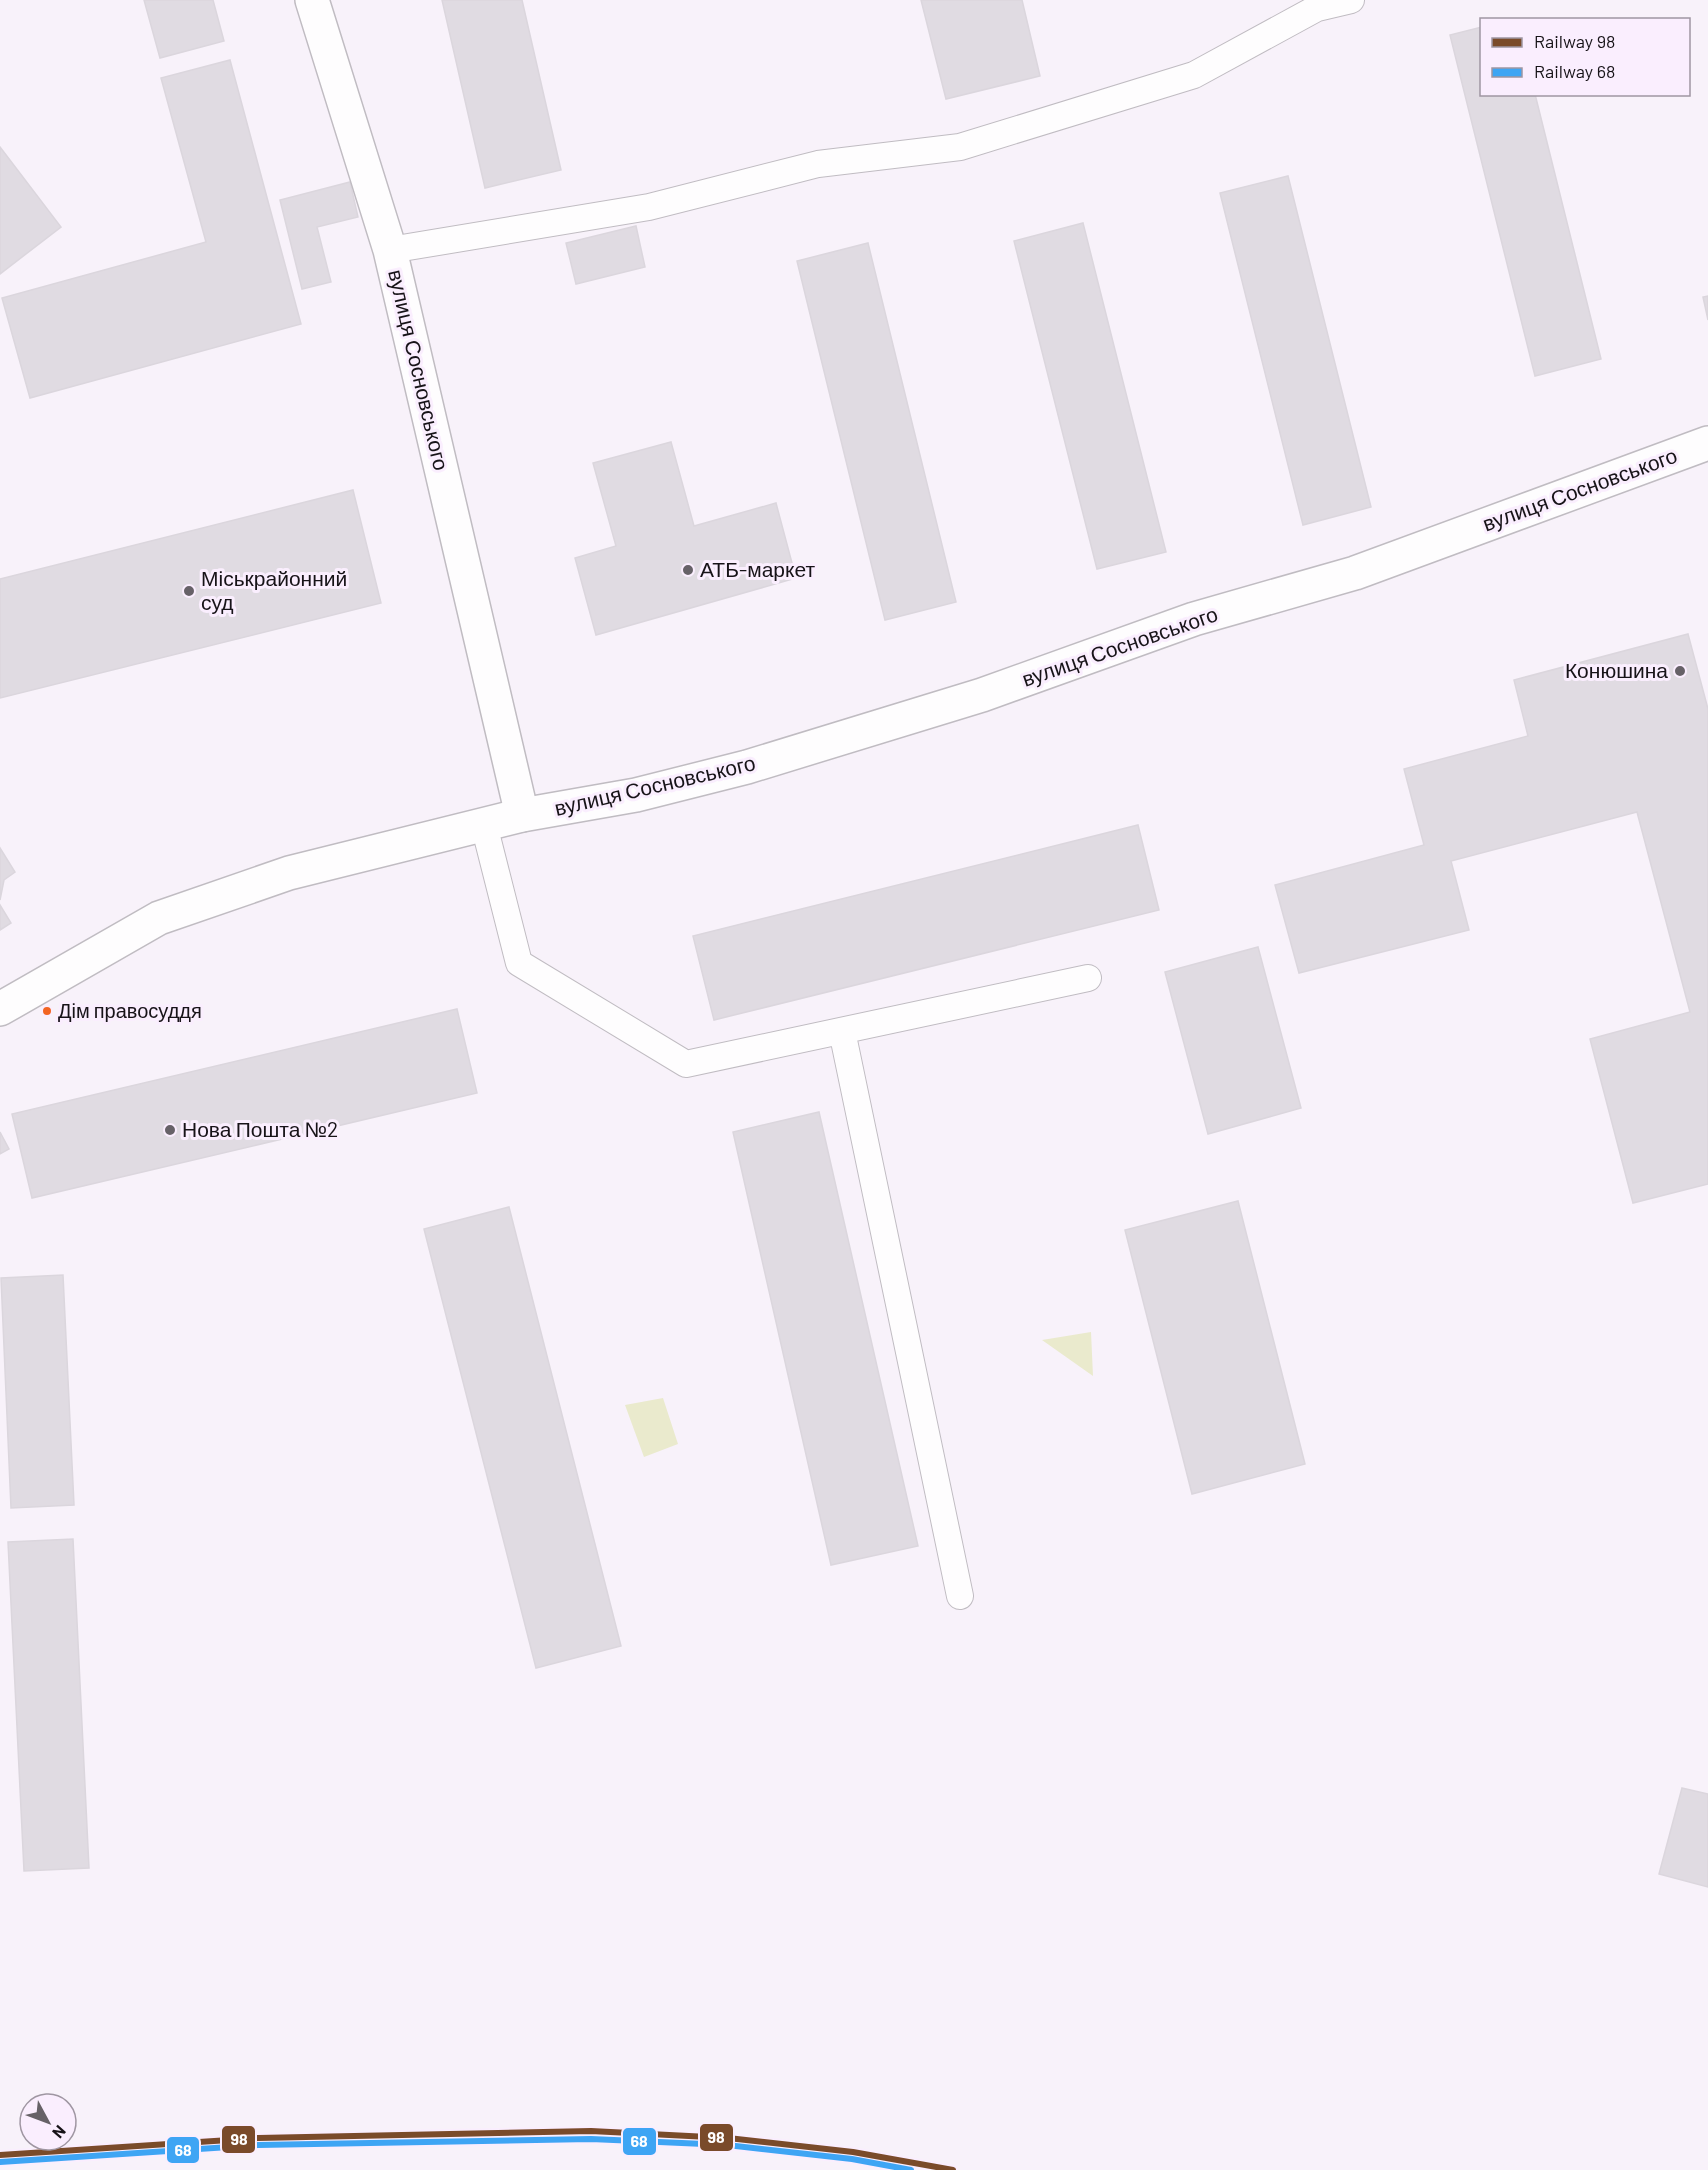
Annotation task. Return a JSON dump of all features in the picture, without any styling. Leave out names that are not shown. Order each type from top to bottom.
[{"type":"street","name":"вулиця Сосновського","points":[[312,0],[390,250],[522,815]]},
{"type":"street","name":"вулиця Сосновського","points":[[0,1009],[159,918],[289,873],[522,815],[636,795],[747,767],[982,695],[1194,619],[1355,573],[1708,443]]},
{"type":"lane","points":[[390,250],[649,207],[818,164],[960,147],[1194,75],[1317,8],[1351,0]]},
{"type":"lane","points":[[484,825],[519,963],[686,1064],[1088,978]]},
{"type":"lane","points":[[842,1031],[960,1596]]},
{"type":"green space","points":[[1091,1332],[1093,1376],[1042,1340]]},
{"type":"green space","points":[[663,1398],[678,1444],[644,1457],[625,1405]]},
{"type":"building","points":[[144,0],[213,0],[224,41],[160,58]]},
{"type":"building","points":[[442,0],[522,0],[561,170],[485,188]]},
{"type":"building","points":[[921,0],[1022,0],[1040,76],[946,99]]},
{"type":"building","points":[[1480,28],[1480,96],[1535,96],[1601,359],[1535,376],[1450,35]]},
{"type":"building","points":[[230,60],[301,324],[30,398],[2,298],[206,242],[161,78]]},
{"type":"building","points":[[0,147],[61,227],[0,274]]},
{"type":"building","points":[[1288,176],[1371,507],[1303,525],[1220,193]]},
{"type":"building","points":[[350,182],[358,217],[317,227],[331,282],[302,289],[280,200]]},
{"type":"building","points":[[1083,223],[1166,552],[1097,569],[1014,241]]},
{"type":"building","points":[[636,226],[645,267],[576,284],[566,243]]},
{"type":"building","points":[[868,243],[956,602],[885,620],[797,261]]},
{"type":"building","points":[[1708,296],[1708,320],[1703,297]]},
{"type":"building","points":[[671,442],[694,526],[776,503],[796,578],[596,635],[575,558],[616,546],[593,463]]},
{"type":"building","name":"Міськрайонний суд","points":[[353,490],[381,603],[0,698],[0,579]]},
{"type":"building","points":[[1688,634],[1708,709],[1708,1184],[1633,1203],[1590,1039],[1690,1012],[1637,812],[1451,861],[1469,930],[1299,973],[1275,885],[1424,845],[1404,769],[1528,736],[1514,680]]},
{"type":"building","points":[[1138,825],[1159,910],[714,1020],[693,936]]},
{"type":"building","points":[[0,848],[15,872],[4,880],[0,900]]},
{"type":"building","points":[[0,905],[11,923],[0,930]]},
{"type":"building","points":[[1258,947],[1301,1108],[1208,1134],[1165,972]]},
{"type":"building","points":[[457,1009],[477,1093],[32,1198],[12,1114]]},
{"type":"building","points":[[819,1112],[918,1546],[831,1565],[733,1132]]},
{"type":"building","points":[[0,1132],[9,1149],[0,1154]]},
{"type":"building","points":[[1238,1201],[1305,1464],[1192,1494],[1125,1230]]},
{"type":"building","points":[[509,1207],[621,1646],[536,1668],[424,1229]]},
{"type":"building","points":[[63,1275],[74,1505],[11,1508],[1,1278]]},
{"type":"building","points":[[73,1539],[89,1868],[24,1871],[8,1542]]},
{"type":"building","points":[[1682,1788],[1708,1794],[1708,1887],[1659,1874]]},
{"type":"rail line","name":"98","points":[[0,2155],[258,2138],[591,2131],[728,2138],[853,2152],[953,2170]]},
{"type":"rail line","name":"68","points":[[0,2162],[258,2145],[591,2139],[727,2145],[852,2159],[911,2170]]},
{"type":"place","name":"АТБ-маркет","points":[[688,570]]},
{"type":"place","name":"Міськрайонний суд","points":[[189,591]]},
{"type":"place","name":"Конюшина","points":[[1680,671]]},
{"type":"place","name":"Дім правосуддя","points":[[47,1011]]},
{"type":"place","name":"Нова Пошта №2","points":[[170,1130]]}]
